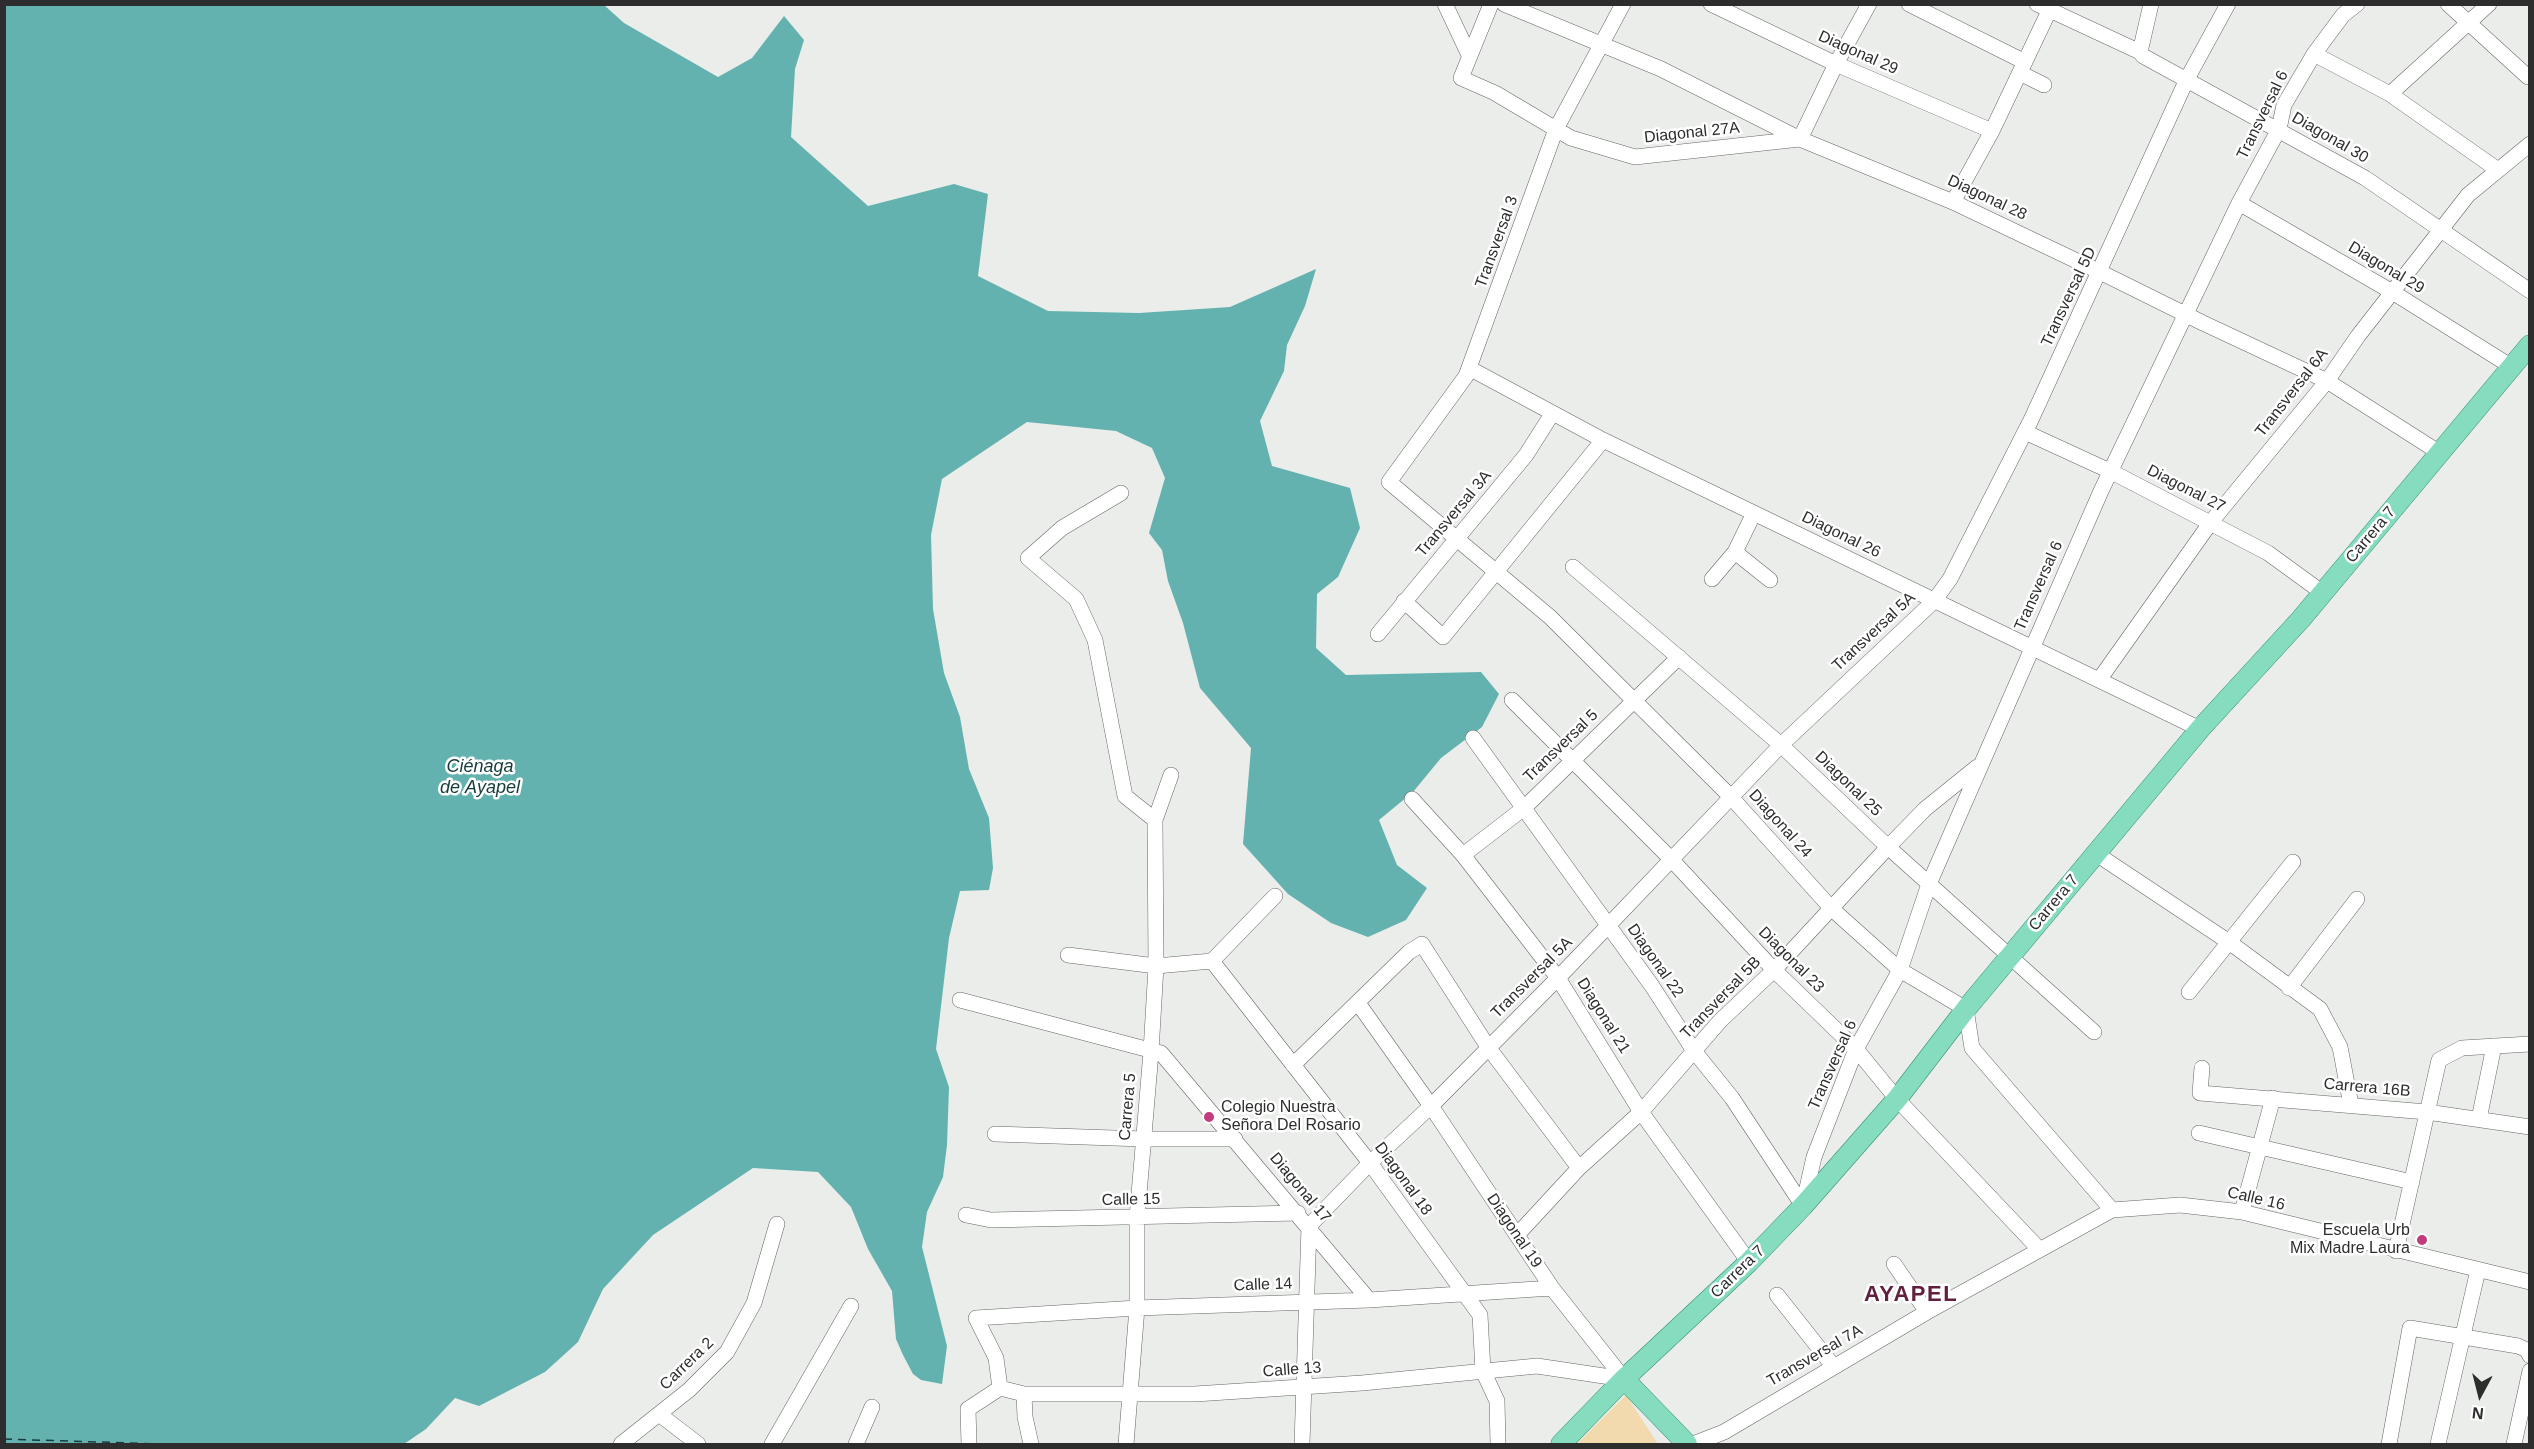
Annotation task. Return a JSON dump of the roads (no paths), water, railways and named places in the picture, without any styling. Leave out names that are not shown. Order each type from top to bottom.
[{"type":"main road","name":"Carrera 7","points":[[1561,1444],[1624,1379],[1749,1262],[1803,1206],[1897,1099],[2009,957],[2199,729],[2323,593],[2529,345]]},
{"type":"main road","name":"Diagonal 19","points":[[1624,1379],[1687,1444]]},
{"type":"street","points":[[1445,4],[1469,55]]},
{"type":"street","points":[[1469,55],[1491,4]]},
{"type":"street","name":"Diagonal 28","points":[[1504,4],[1661,69],[1800,139],[1953,202],[2100,272],[2327,381],[2440,453]]},
{"type":"street","name":"Transversal 3","points":[[1389,482],[1466,376],[1556,129],[1623,4]]},
{"type":"street","name":"Diagonal 29","points":[[1711,4],[1836,64],[1992,131]]},
{"type":"street","points":[[1800,139],[1836,64],[1869,4]]},
{"type":"street","points":[[1908,4],[2023,68],[2044,85]]},
{"type":"street","points":[[2140,52],[2151,4]]},
{"type":"street","name":"Transversal 5D","points":[[1934,600],[1950,579],[2025,432],[2187,79],[2228,4]]},
{"type":"street","name":"Transversal 6","points":[[1803,1206],[1814,1157],[1856,1049],[1900,970],[1929,884],[2101,491],[2239,203],[2279,129],[2284,105],[2314,54],[2343,15],[2356,4]]},
{"type":"street","points":[[2448,4],[2528,76]]},
{"type":"street","points":[[2391,94],[2489,4]]},
{"type":"street","points":[[1953,202],[2023,68],[2043,8]]},
{"type":"street","name":"Diagonal 30","points":[[2043,8],[2140,52],[2143,56],[2365,178],[2529,291]]},
{"type":"street","points":[[2314,54],[2391,94],[2498,170]]},
{"type":"street","name":"Diagonal 27A","points":[[1469,55],[1461,78],[1495,93],[1571,138],[1635,157],[1800,139]]},
{"type":"street","name":"Transversal 6A","points":[[2099,680],[2211,522],[2327,381],[2358,336],[2394,293],[2439,231],[2468,195],[2529,144]]},
{"type":"street","name":"Diagonal 29","points":[[2239,203],[2394,293],[2512,367]]},
{"type":"street","name":"Diagonal 26","points":[[1469,368],[1603,440],[2199,729]]},
{"type":"street","name":"Transversal 3A","points":[[1378,634],[1526,455],[1552,414]]},
{"type":"street","name":"Diagonal 27","points":[[2025,432],[2112,471],[2268,552],[2323,593]]},
{"type":"street","points":[[1404,601],[1443,637],[1603,440]]},
{"type":"street","name":"Diagonal 24","points":[[1389,482],[1550,617],[1730,796],[1832,909],[1900,970],[1966,1010]]},
{"type":"street","points":[[1121,493],[1062,528],[1028,558],[1076,599],[1095,640],[1125,796],[1155,820]]},
{"type":"street","points":[[1712,579],[1736,552],[1754,513]]},
{"type":"street","points":[[1736,552],[1770,580]]},
{"type":"street","name":"Diagonal 25","points":[[1573,567],[1781,745],[1888,847],[2094,1032]]},
{"type":"street","name":"Transversal 5A","points":[[1309,1226],[1558,978],[1730,796],[1934,600]]},
{"type":"street","name":"Transversal 5","points":[[1463,855],[1524,808],[1679,657]]},
{"type":"street","name":"Diagonal 23","points":[[1512,700],[1574,759],[1774,970],[1856,1049],[1897,1099],[2039,1249]]},
{"type":"street","name":"Diagonal 22","points":[[1473,738],[1652,986],[1694,1051],[1732,1098],[1803,1206]]},
{"type":"street","name":"Transversal 5B","points":[[1517,1235],[1579,1168],[1641,1112],[1720,1021],[1774,970],[1832,909],[1847,889],[1925,809],[1980,765]]},
{"type":"street","name":"Carrera 5","points":[[1126,1444],[1132,1393],[1137,1308],[1137,1218],[1156,966],[1155,820],[1171,775]]},
{"type":"street","name":"Diagonal 21","points":[[1412,799],[1463,855],[1558,978],[1641,1112],[1749,1262]]},
{"type":"street","points":[[2095,853],[2229,942],[2320,1009],[2340,1047],[2351,1105]]},
{"type":"street","points":[[2189,992],[2292,862]]},
{"type":"street","points":[[1068,955],[1156,966],[1212,961],[1275,896]]},
{"type":"street","points":[[2289,988],[2357,899]]},
{"type":"street","points":[[1293,1065],[1409,952],[1422,944],[1488,1047],[1579,1168]]},
{"type":"street","name":"Diagonal 18","points":[[1212,961],[1370,1163],[1480,1315],[1483,1371],[1497,1401],[1498,1444]]},
{"type":"street","name":"Diagonal 17","points":[[960,1000],[1161,1053],[1369,1300]]},
{"type":"street","name":"Diagonal 19","points":[[1358,1003],[1431,1107],[1552,1288],[1624,1379]]},
{"type":"street","points":[[1966,1010],[1972,1048],[2112,1210]]},
{"type":"street","points":[[2396,1251],[2439,1060],[2462,1048],[2529,1044]]},
{"type":"street","points":[[2479,1119],[2494,1046]]},
{"type":"street","name":"Carrera 16B","points":[[2202,1068],[2200,1093],[2427,1112],[2529,1127]]},
{"type":"street","points":[[2242,1212],[2273,1098]]},
{"type":"street","points":[[2199,1133],[2412,1182]]},
{"type":"street","points":[[995,1134],[1144,1139],[1235,1139]]},
{"type":"street","name":"Calle 16","points":[[2112,1210],[2181,1205],[2242,1212],[2529,1282]]},
{"type":"street","name":"Transversal 7A","points":[[1694,1444],[1724,1432],[1927,1312],[2112,1210]]},
{"type":"street","name":"Calle 15","points":[[966,1215],[991,1220],[1298,1213]]},
{"type":"street","name":"Carrera 2","points":[[621,1444],[689,1390],[727,1352],[754,1303],[777,1224]]},
{"type":"street","points":[[1302,1444],[1302,1387],[1308,1301],[1309,1226]]},
{"type":"street","points":[[1894,1264],[1927,1312]]},
{"type":"street","points":[[2438,1444],[2478,1270]]},
{"type":"street","name":"Calle 14","points":[[1000,1388],[996,1358],[976,1318],[1137,1308],[1465,1295],[1552,1288]]},
{"type":"street","points":[[1777,1295],[1834,1366]]},
{"type":"street","points":[[772,1444],[850,1306]]},
{"type":"street","points":[[2389,1444],[2410,1328],[2518,1346],[2527,1350],[2529,1356]]},
{"type":"street","name":"Calle 13","points":[[1000,1388],[1024,1394],[1195,1394],[1538,1366],[1624,1379]]},
{"type":"street","points":[[2514,1444],[2528,1379]]},
{"type":"street","points":[[969,1444],[968,1409],[1000,1388]]},
{"type":"street","points":[[1024,1394],[1025,1417],[1031,1444]]},
{"type":"street","points":[[855,1444],[872,1407]]},
{"type":"street","points":[[659,1414],[698,1444]]},
{"type":"water","name":"Ciénaga de Ayapel","points":[[5,5],[604,5],[624,23],[718,77],[752,58],[784,16],[804,40],[795,69],[791,137],[868,206],[954,184],[988,194],[978,276],[1048,311],[1139,313],[1230,307],[1316,269],[1305,306],[1287,345],[1284,371],[1260,421],[1272,466],[1350,488],[1360,528],[1338,577],[1317,594],[1316,648],[1346,675],[1481,672],[1499,694],[1482,727],[1441,758],[1413,792],[1379,820],[1397,865],[1427,888],[1406,920],[1368,937],[1331,923],[1288,894],[1243,844],[1251,748],[1200,688],[1183,623],[1168,581],[1162,550],[1149,533],[1165,478],[1152,448],[1116,431],[1027,422],[942,479],[931,535],[933,609],[944,673],[960,717],[969,769],[989,818],[993,868],[989,890],[960,891],[949,938],[936,1049],[949,1087],[947,1145],[943,1177],[927,1212],[922,1247],[947,1346],[942,1384],[921,1380],[913,1374],[903,1355],[896,1339],[892,1291],[868,1249],[851,1207],[818,1172],[753,1168],[653,1235],[603,1289],[578,1342],[545,1372],[479,1406],[455,1398],[426,1429],[404,1444],[5,1444]]},
{"type":"place","name":"Colegio Nuestra Señora Del Rosario","points":[[1209,1117]]},
{"type":"place","name":"Escuela Urb Mix Madre Laura","points":[[2422,1240]]},
{"type":"district","name":"AYAPEL","points":[[1911,1295]]}]
